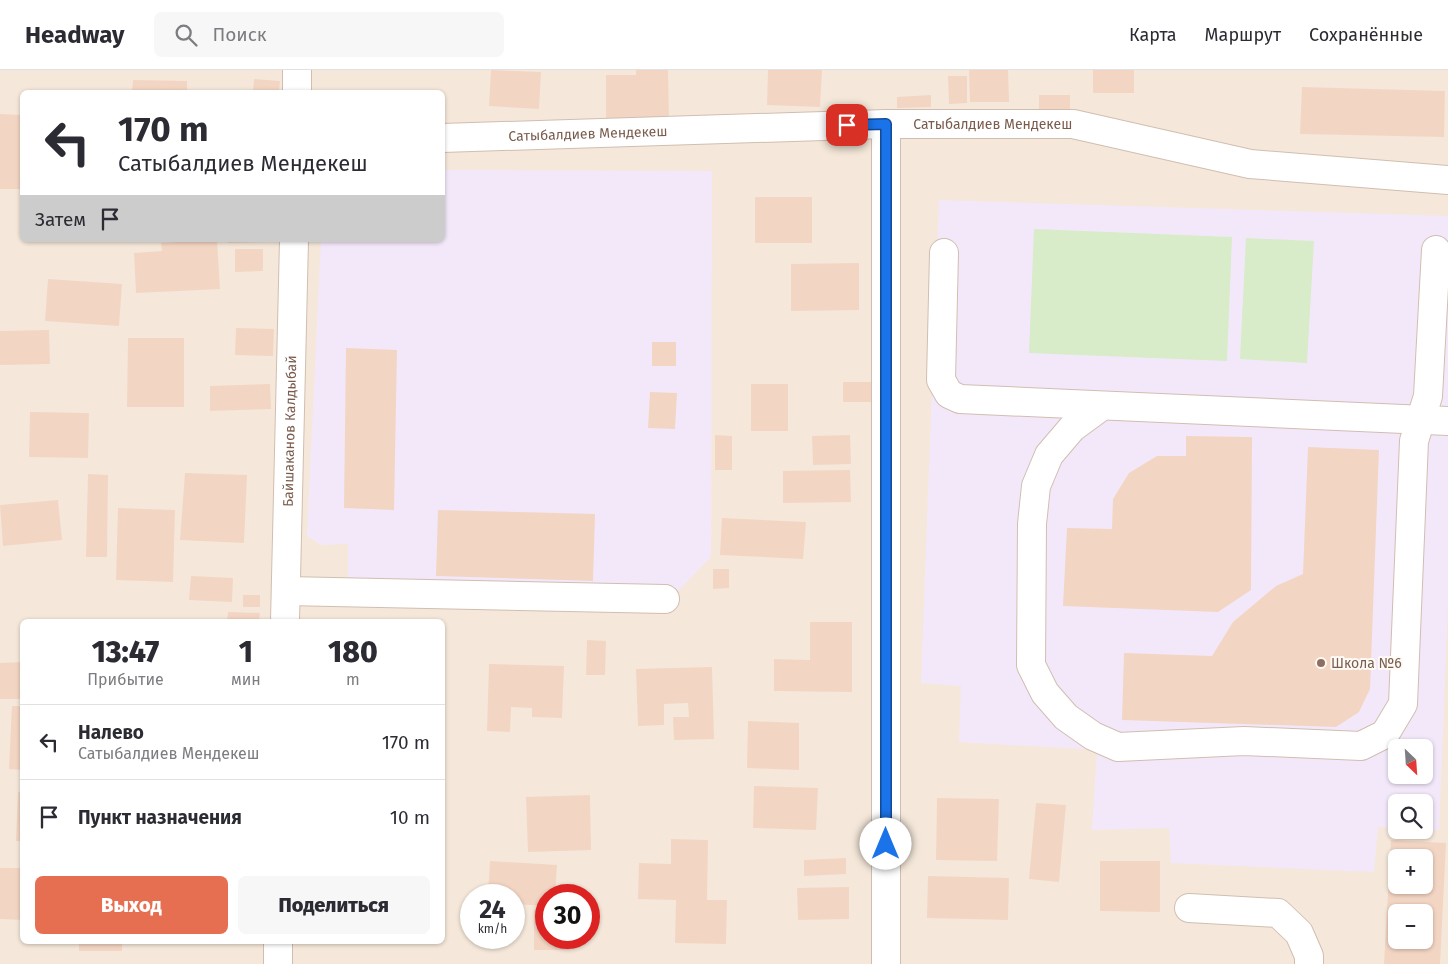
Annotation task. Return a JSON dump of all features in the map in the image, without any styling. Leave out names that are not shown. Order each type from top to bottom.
[{"type":"street","points":[[297,70],[297,90]]},
{"type":"street","points":[[886,124],[886,964]]},
{"type":"street","name":"Сатыбалдиев Мендекеш","points":[[445,138],[886,124],[1073,124],[1250,164],[1448,180]]},
{"type":"street","name":"Байшаканов Калдыбай","points":[[285,619],[294,242]]},
{"type":"street","points":[[1102,406],[1072,428],[1049,454],[1036,486],[1032,524],[1031,665],[1045,693],[1066,717],[1093,736],[1118,748],[1244,741],[1361,746],[1385,734],[1402,704],[1414,441],[1428,396],[1436,250]]},
{"type":"street","points":[[944,253],[941,380],[949,394],[960,399],[1448,421]]},
{"type":"street","points":[[286,591],[665,599]]},
{"type":"street","points":[[1189,908],[1278,913],[1299,932],[1309,956],[1309,964]]},
{"type":"street","points":[[278,944],[278,964]]},
{"type":"shaded area","points":[[0,70],[1448,70],[1448,964],[0,964]]},
{"type":"shaded area","points":[[445,170],[712,171],[711,557],[677,592],[348,587],[348,544],[321,545],[307,536],[321,242],[445,242]]},
{"type":"shaded area","points":[[939,200],[1448,216],[1448,604],[1439,830],[1433,830],[1433,794],[1388,794],[1388,828],[1378,827],[1374,872],[1171,863],[1169,828],[1092,830],[1097,750],[959,742],[961,686],[921,683]]},
{"type":"green space","points":[[1034,229],[1232,237],[1227,361],[1029,353]]},
{"type":"green space","points":[[1246,238],[1314,241],[1307,363],[1240,359]]},
{"type":"building","points":[[491,70],[541,72],[539,109],[489,106]]},
{"type":"building","points":[[636,70],[668,70],[669,118],[606,118],[606,75],[636,75]]},
{"type":"building","points":[[768,70],[822,70],[820,107],[767,105]]},
{"type":"building","points":[[969,70],[1008,70],[1009,102],[970,102]]},
{"type":"building","points":[[1093,70],[1134,70],[1134,93],[1093,93]]},
{"type":"building","points":[[948,76],[967,76],[967,103],[949,104]]},
{"type":"building","points":[[254,79],[280,81],[279,90],[253,90]]},
{"type":"building","points":[[133,80],[187,81],[187,90],[132,90]]},
{"type":"building","points":[[1302,87],[1445,91],[1444,137],[1300,134]]},
{"type":"building","points":[[931,95],[931,107],[897,108],[897,97]]},
{"type":"building","points":[[1039,95],[1070,95],[1070,113],[1039,113]]},
{"type":"building","points":[[0,114],[20,115],[20,189],[0,189]]},
{"type":"building","points":[[755,197],[812,197],[812,243],[755,243]]},
{"type":"building","points":[[217,242],[220,289],[136,293],[134,253],[162,251],[161,243]]},
{"type":"building","points":[[228,242],[268,242],[228,243]]},
{"type":"building","points":[[235,249],[263,249],[263,271],[235,272]]},
{"type":"building","points":[[859,263],[859,310],[791,311],[791,264]]},
{"type":"building","points":[[48,279],[122,284],[119,326],[45,321]]},
{"type":"building","points":[[236,328],[274,329],[273,356],[235,355]]},
{"type":"building","points":[[49,330],[50,364],[0,365],[0,331]]},
{"type":"building","points":[[128,338],[184,338],[184,407],[127,407]]},
{"type":"building","points":[[652,342],[676,342],[676,366],[652,366]]},
{"type":"building","points":[[346,348],[397,350],[394,510],[344,508]]},
{"type":"building","points":[[843,382],[872,382],[872,402],[843,402]]},
{"type":"building","points":[[270,384],[271,409],[210,411],[210,386]]},
{"type":"building","points":[[751,384],[788,384],[788,431],[751,431]]},
{"type":"building","points":[[650,392],[677,393],[675,429],[648,428]]},
{"type":"building","points":[[30,412],[89,413],[88,458],[29,457]]},
{"type":"building","points":[[715,435],[732,436],[732,470],[715,470]]},
{"type":"building","points":[[850,435],[851,464],[813,465],[812,436]]},
{"type":"building","points":[[1186,436],[1252,437],[1251,590],[1218,612],[1063,606],[1067,528],[1112,529],[1113,499],[1129,473],[1157,456],[1186,456]]},
{"type":"building","points":[[1308,447],[1379,450],[1370,689],[1359,712],[1336,727],[1122,720],[1124,653],[1212,656],[1233,622],[1276,586],[1303,574]]},
{"type":"building","points":[[850,470],[851,502],[783,503],[783,471]]},
{"type":"building","points":[[185,473],[247,475],[244,543],[180,540]]},
{"type":"building","points":[[88,474],[108,475],[107,557],[86,557]]},
{"type":"building","points":[[58,500],[62,540],[3,546],[0,505]]},
{"type":"building","points":[[118,508],[175,510],[173,582],[116,580]]},
{"type":"building","points":[[438,510],[595,514],[593,581],[436,576]]},
{"type":"building","points":[[722,518],[806,522],[803,559],[720,555]]},
{"type":"building","points":[[713,569],[729,569],[729,588],[713,589]]},
{"type":"building","points":[[191,576],[233,578],[232,602],[189,600]]},
{"type":"building","points":[[243,595],[260,595],[260,607],[243,607]]},
{"type":"building","points":[[228,612],[260,613],[259,619],[227,619]]},
{"type":"building","points":[[810,622],[852,622],[852,692],[774,691],[774,659],[810,660]]},
{"type":"building","points":[[587,640],[606,641],[605,675],[586,675]]},
{"type":"building","points":[[20,662],[20,699],[0,699],[0,663]]},
{"type":"building","points":[[489,664],[564,666],[562,718],[532,717],[532,708],[511,707],[510,732],[487,731]]},
{"type":"building","points":[[712,667],[714,739],[674,740],[673,717],[689,717],[688,703],[664,704],[664,725],[638,726],[636,669]]},
{"type":"building","points":[[12,706],[20,706],[20,770],[9,769]]},
{"type":"building","points":[[748,721],[799,723],[799,770],[747,768]]},
{"type":"building","points":[[754,786],[818,788],[816,830],[753,828]]},
{"type":"building","points":[[18,792],[20,792],[20,841],[16,841]]},
{"type":"building","points":[[590,795],[591,850],[528,852],[526,797]]},
{"type":"building","points":[[937,798],[999,799],[997,861],[936,860]]},
{"type":"building","points":[[1036,803],[1066,805],[1059,882],[1029,879]]},
{"type":"building","points":[[671,839],[708,840],[707,900],[727,900],[726,944],[675,943],[676,900],[638,899],[639,863],[671,864]]},
{"type":"building","points":[[1391,840],[1446,843],[1440,964],[1384,964],[1388,893],[1433,894],[1433,849],[1390,849]]},
{"type":"building","points":[[846,858],[846,874],[804,876],[804,860]]},
{"type":"building","points":[[490,861],[557,865],[556,884],[535,884],[535,905],[525,905],[525,884],[489,884]]},
{"type":"building","points":[[1100,861],[1160,861],[1160,912],[1100,911]]},
{"type":"building","points":[[0,868],[20,868],[20,920],[0,919]]},
{"type":"building","points":[[928,876],[1009,878],[1008,920],[927,918]]},
{"type":"building","points":[[849,887],[849,919],[798,920],[797,888]]},
{"type":"building","points":[[535,911],[535,949],[570,950],[534,950]]},
{"type":"building","points":[[79,944],[122,944],[122,951],[79,951]]},
{"type":"place","name":"Школа №6","points":[[1321,663]]},
{"type":"route","points":[[847,125],[886,124],[886,844]]}]
